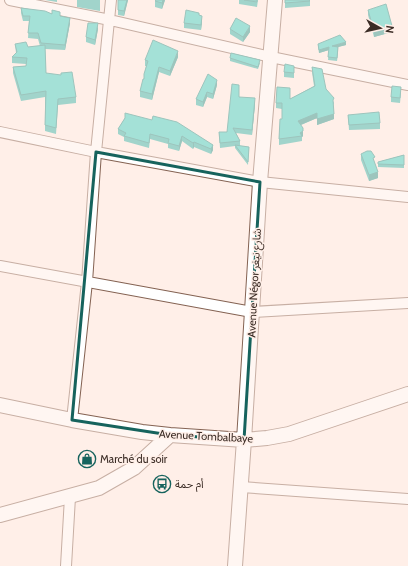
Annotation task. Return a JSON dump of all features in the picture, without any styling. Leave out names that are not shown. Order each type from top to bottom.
[{"type":"main road","name":"Avenue Négor شارع نيغر","points":[[235,566],[260,182],[275,0]]},
{"type":"main road","name":"Avenue Tombalbaye","points":[[0,404],[72,420],[170,435],[244,440],[288,434],[408,394]]},
{"type":"main road","points":[[0,515],[99,488],[134,468],[170,435]]},
{"type":"street","points":[[10,0],[110,20],[271,58],[408,85]]},
{"type":"street","points":[[72,420],[87,282],[96,152],[111,0]]},
{"type":"street","points":[[0,132],[96,152],[260,182],[408,197]]},
{"type":"street","points":[[0,266],[252,312],[408,303]]},
{"type":"street","points":[[241,487],[408,499]]},
{"type":"street","points":[[66,566],[70,497]]},
{"type":"highlighted area","points":[[96,152],[260,182],[244,440],[170,435],[72,420]]},
{"type":"building","points":[[118,0],[127,0],[124,11],[118,10]]},
{"type":"building","points":[[163,0],[162,3],[155,1]]},
{"type":"building","points":[[244,0],[257,0],[257,2]]},
{"type":"building","points":[[285,0],[309,0],[310,1],[285,3]]},
{"type":"building","points":[[386,4],[392,26],[374,31],[368,10]]},
{"type":"building","points":[[21,8],[45,11],[52,14],[52,10],[60,12],[60,16],[70,18],[65,45],[41,43],[38,33],[28,33],[30,16],[23,16]]},
{"type":"building","points":[[186,10],[199,13],[199,15],[202,16],[201,25],[184,23]]},
{"type":"building","points":[[236,18],[250,26],[243,37],[230,29]]},
{"type":"building","points":[[88,23],[98,23],[95,40],[86,37]]},
{"type":"building","points":[[340,35],[346,42],[332,46],[338,47],[337,58],[328,57],[329,47],[319,50],[318,44]]},
{"type":"building","points":[[153,40],[178,51],[170,71],[159,67],[152,94],[140,91],[148,61],[145,60]]},
{"type":"building","points":[[26,42],[28,47],[45,45],[46,73],[61,75],[61,73],[72,72],[76,97],[58,99],[56,128],[45,125],[46,91],[21,95],[13,67],[26,66],[27,58],[12,57],[17,52],[15,44]]},
{"type":"building","points":[[231,53],[260,60],[258,67],[230,58]]},
{"type":"building","points":[[285,64],[294,66],[294,73],[284,72]]},
{"type":"building","points":[[312,67],[322,69],[326,89],[334,98],[334,114],[317,119],[317,113],[298,121],[303,128],[303,131],[300,133],[302,136],[279,139],[280,119],[282,119],[282,103],[276,103],[277,87],[290,88],[290,99],[315,86]]},
{"type":"building","points":[[208,74],[217,80],[213,94],[207,92],[203,102],[196,99]]},
{"type":"building","points":[[232,84],[239,85],[239,97],[255,98],[252,130],[233,128],[240,141],[220,143],[219,132],[227,132]]},
{"type":"building","points":[[392,86],[401,87],[400,98],[391,97]]},
{"type":"building","points":[[379,112],[380,123],[349,125],[348,115]]},
{"type":"building","points":[[125,113],[152,120],[153,116],[177,122],[213,145],[211,149],[194,142],[193,143],[182,136],[179,146],[168,143],[169,139],[150,134],[149,143],[124,136],[126,133],[118,129],[125,118]]},
{"type":"building","points":[[235,145],[249,147],[248,162]]},
{"type":"building","points":[[371,151],[375,157],[373,158],[378,172],[369,175],[361,154]]},
{"type":"building","points":[[404,155],[404,165],[378,164],[378,162]]},
{"type":"place","name":"Marché du soir","points":[[87,459]]},
{"type":"place","name":"أم حمة","points":[[162,484]]}]
